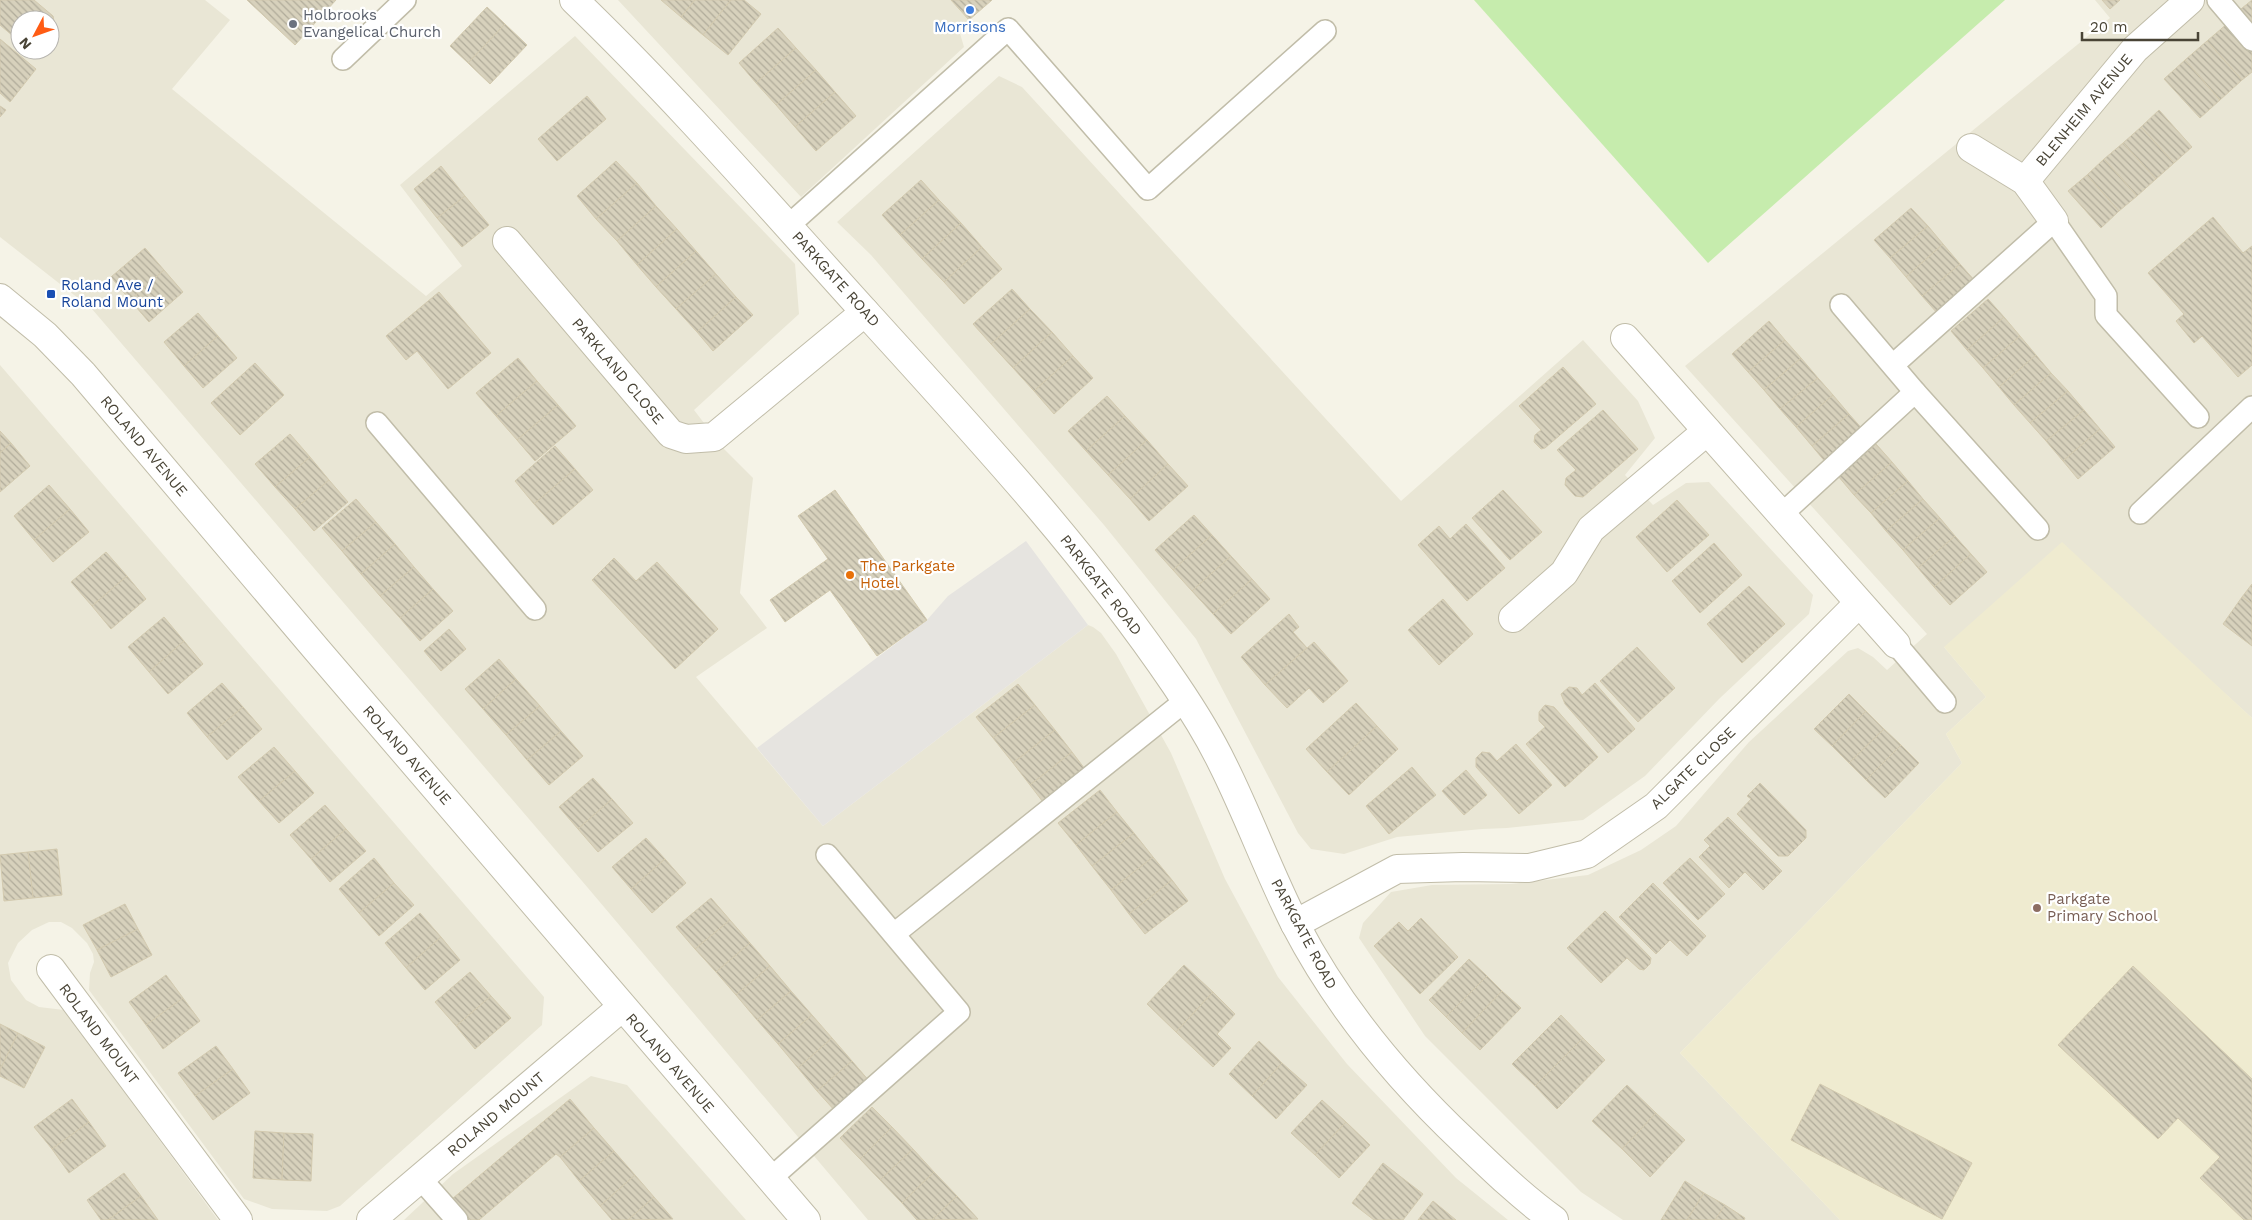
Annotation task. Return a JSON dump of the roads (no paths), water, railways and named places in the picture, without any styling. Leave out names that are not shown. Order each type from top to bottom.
[{"type":"street","name":"PARKGATE ROAD","points":[[574,0],[657,82],[788,226],[1031,496],[1117,603],[1185,701],[1222,764],[1295,924],[1340,1002],[1392,1068],[1493,1169],[1554,1220]]},
{"type":"street","name":"BLENHEIM AVENUE","points":[[2025,181],[2135,48],[2190,0]]},
{"type":"street","name":"BLENHEIM AVENUE","points":[[1971,148],[2025,181],[2054,220]]},
{"type":"street","name":"PARKLAND CLOSE","points":[[507,240],[671,434],[686,439],[714,437],[865,312]]},
{"type":"street","name":"ROLAND AVENUE","points":[[0,298],[45,335],[83,374],[806,1220]]},
{"type":"street","points":[[1625,338],[1858,604],[1896,644]]},
{"type":"street","points":[[1513,618],[1564,573],[1590,529],[1707,431]]},
{"type":"street","name":"ALGATE CLOSE","points":[[1295,924],[1396,869],[1529,868],[1588,854],[1656,806],[1858,604]]},
{"type":"street","name":"ROLAND MOUNT","points":[[50,969],[238,1220]]},
{"type":"street","name":"ROLAND MOUNT","points":[[371,1220],[622,1007]]},
{"type":"lane","points":[[343,59],[405,0]]},
{"type":"lane","points":[[2218,0],[2252,40]]},
{"type":"lane","points":[[788,226],[1008,29],[1148,189],[1324,31]]},
{"type":"lane","points":[[1893,365],[2054,220],[2106,296],[2106,315],[2198,417]]},
{"type":"lane","points":[[1841,305],[2038,529]]},
{"type":"lane","points":[[1780,515],[1916,392]]},
{"type":"lane","points":[[2140,513],[2252,407]]},
{"type":"lane","points":[[377,423],[535,609]]},
{"type":"lane","points":[[1896,644],[1945,702]]},
{"type":"lane","points":[[894,934],[1185,701]]},
{"type":"lane","points":[[770,1179],[959,1012],[827,854]]},
{"type":"lane","points":[[420,1178],[457,1220]]},
{"type":"place","name":"Morrisons","points":[[970,10]]},
{"type":"place","name":"Holbrooks Evangelical Church","points":[[293,24]]},
{"type":"place","name":"Roland Ave / Roland Mount","points":[[51,294]]},
{"type":"place","name":"The Parkgate Hotel","points":[[850,575]]},
{"type":"place","name":"Parkgate Primary School","points":[[2037,908]]}]
